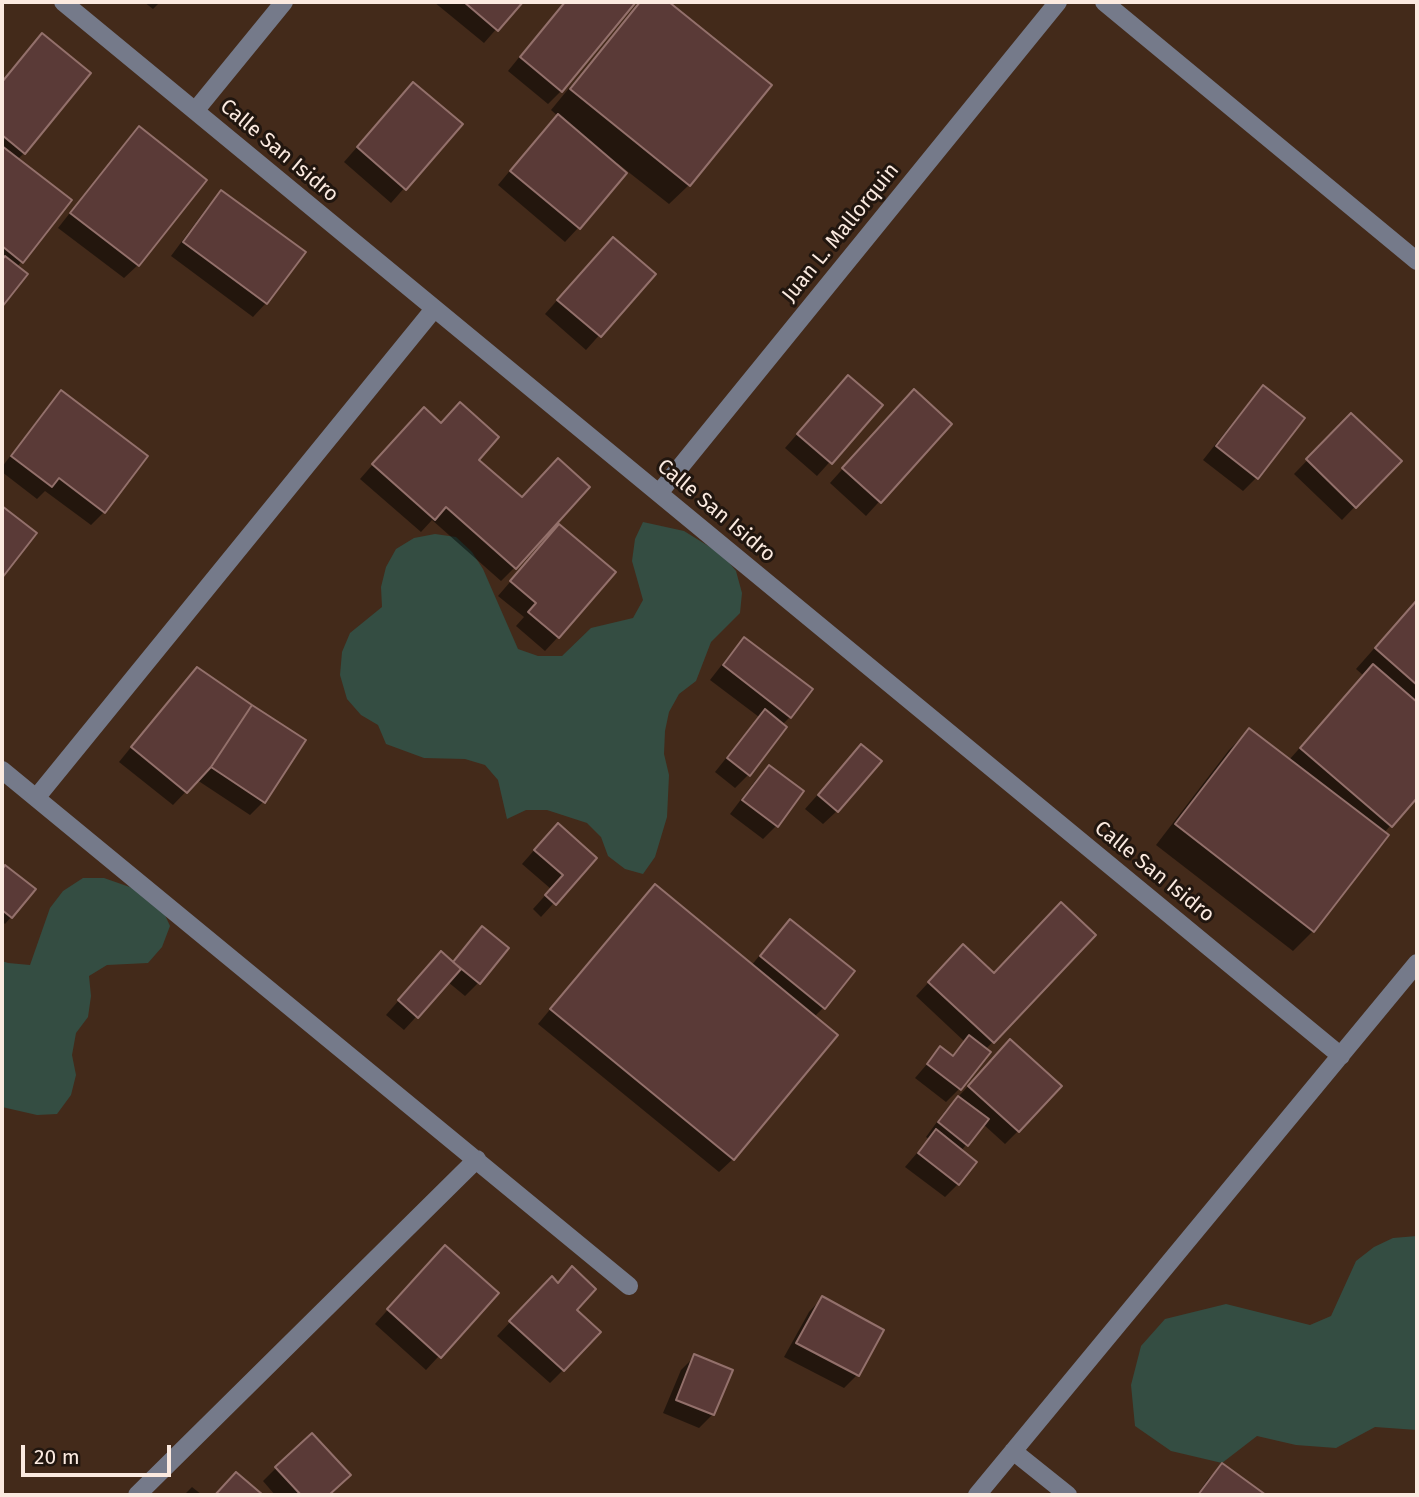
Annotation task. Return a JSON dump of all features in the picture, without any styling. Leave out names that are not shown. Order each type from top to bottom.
[{"type":"street","name":"Calle San Isidro","points":[[63,2],[1341,1056]]},
{"type":"street","points":[[195,111],[284,2]]},
{"type":"street","name":"Juan L. Mallorquin","points":[[659,493],[1058,2]]},
{"type":"street","points":[[1104,2],[1417,261]]},
{"type":"street","points":[[36,798],[434,309]]},
{"type":"street","points":[[2,770],[629,1286]]},
{"type":"street","points":[[977,1495],[1417,963]]},
{"type":"street","points":[[136,1495],[477,1159]]},
{"type":"street","points":[[1013,1451],[1068,1495]]},
{"type":"green space","points":[[643,522],[684,531],[723,555],[736,571],[742,593],[740,613],[711,642],[696,681],[679,694],[669,712],[664,754],[669,775],[667,817],[655,857],[643,874],[625,869],[608,856],[601,837],[587,823],[547,810],[526,810],[507,819],[498,780],[485,765],[465,759],[424,758],[386,744],[378,725],[361,715],[347,699],[340,675],[342,652],[350,633],[382,607],[381,587],[386,567],[396,549],[414,538],[435,534],[456,537],[472,552],[483,569],[518,649],[538,656],[562,656],[591,628],[633,618],[643,600],[632,561],[635,539]]},
{"type":"green space","points":[[83,878],[104,878],[144,892],[161,906],[170,926],[162,947],[148,963],[107,965],[89,976],[91,996],[88,1017],[76,1033],[72,1055],[76,1075],[71,1095],[57,1114],[37,1115],[2,1107],[2,961],[30,965],[50,908],[63,891]]},
{"type":"green space","points":[[1417,1236],[1417,1430],[1375,1427],[1336,1448],[1296,1445],[1257,1436],[1222,1463],[1171,1451],[1135,1426],[1131,1385],[1141,1346],[1165,1319],[1226,1304],[1310,1325],[1331,1316],[1356,1261],[1374,1247],[1393,1238]]},
{"type":"building","points":[[464,2],[523,2],[498,31]]},
{"type":"building","points":[[565,2],[636,2],[562,92],[520,57]]},
{"type":"building","points":[[640,2],[669,2],[772,85],[690,186],[570,89]]},
{"type":"building","points":[[42,33],[91,73],[25,154],[2,135],[2,82]]},
{"type":"building","points":[[413,82],[463,124],[406,190],[357,147]]},
{"type":"building","points":[[558,114],[627,173],[580,229],[510,171]]},
{"type":"building","points":[[139,126],[207,180],[139,266],[70,213]]},
{"type":"building","points":[[2,146],[72,200],[23,263],[2,246]]},
{"type":"building","points":[[221,190],[306,252],[267,304],[183,242]]},
{"type":"building","points":[[613,237],[656,274],[601,337],[557,300]]},
{"type":"building","points":[[5,256],[28,274],[2,307],[2,260]]},
{"type":"building","points":[[848,375],[883,405],[832,464],[797,434]]},
{"type":"building","points":[[1263,385],[1305,418],[1258,479],[1216,446]]},
{"type":"building","points":[[914,389],[952,424],[881,503],[842,468]]},
{"type":"building","points":[[61,390],[148,456],[105,513],[59,478],[52,487],[11,456]]},
{"type":"building","points":[[460,402],[499,437],[479,460],[522,497],[558,458],[590,487],[516,569],[446,507],[435,520],[372,464],[424,407],[441,423]]},
{"type":"building","points":[[1351,413],[1402,461],[1356,508],[1306,459]]},
{"type":"building","points":[[2,506],[37,533],[2,578]]},
{"type":"building","points":[[559,524],[616,572],[559,638],[528,612],[536,603],[510,581]]},
{"type":"building","points":[[1417,600],[1417,685],[1375,648]]},
{"type":"building","points":[[744,637],[813,689],[791,718],[723,665]]},
{"type":"building","points":[[1373,664],[1417,702],[1417,798],[1392,827],[1300,748]]},
{"type":"building","points":[[197,667],[252,705],[211,767],[187,793],[131,747]]},
{"type":"building","points":[[252,705],[306,740],[265,803],[211,767]]},
{"type":"building","points":[[765,709],[787,727],[750,776],[727,758]]},
{"type":"building","points":[[1249,728],[1389,835],[1314,932],[1175,824]]},
{"type":"building","points":[[861,744],[882,761],[838,812],[818,795]]},
{"type":"building","points":[[769,765],[804,791],[778,827],[742,800]]},
{"type":"building","points":[[558,823],[597,858],[556,905],[545,895],[563,875],[534,850]]},
{"type":"building","points":[[5,865],[36,889],[12,918],[2,910],[2,870]]},
{"type":"building","points":[[655,884],[838,1035],[734,1160],[550,1009]]},
{"type":"building","points":[[1061,902],[1096,935],[994,1043],[928,982],[963,944],[994,973]]},
{"type":"building","points":[[790,919],[855,971],[825,1009],[760,956]]},
{"type":"building","points":[[482,926],[509,948],[480,984],[453,962]]},
{"type":"building","points":[[441,951],[461,969],[418,1018],[398,1000]]},
{"type":"building","points":[[969,1035],[991,1052],[961,1090],[927,1064],[940,1046],[953,1056]]},
{"type":"building","points":[[1010,1039],[1062,1086],[1019,1132],[968,1086]]},
{"type":"building","points":[[958,1096],[989,1119],[968,1146],[938,1122]]},
{"type":"building","points":[[936,1129],[977,1162],[959,1185],[918,1153]]},
{"type":"building","points":[[445,1245],[499,1293],[441,1358],[387,1309]]},
{"type":"building","points":[[572,1266],[596,1289],[577,1310],[601,1332],[564,1371],[509,1321],[552,1276],[558,1283]]},
{"type":"building","points":[[822,1296],[884,1330],[859,1376],[796,1343]]},
{"type":"building","points":[[694,1354],[733,1370],[714,1415],[676,1400]]},
{"type":"building","points":[[312,1433],[351,1475],[329,1495],[301,1495],[275,1467]]},
{"type":"building","points":[[1222,1463],[1266,1495],[1198,1495]]},
{"type":"building","points":[[236,1472],[263,1495],[215,1495]]}]
